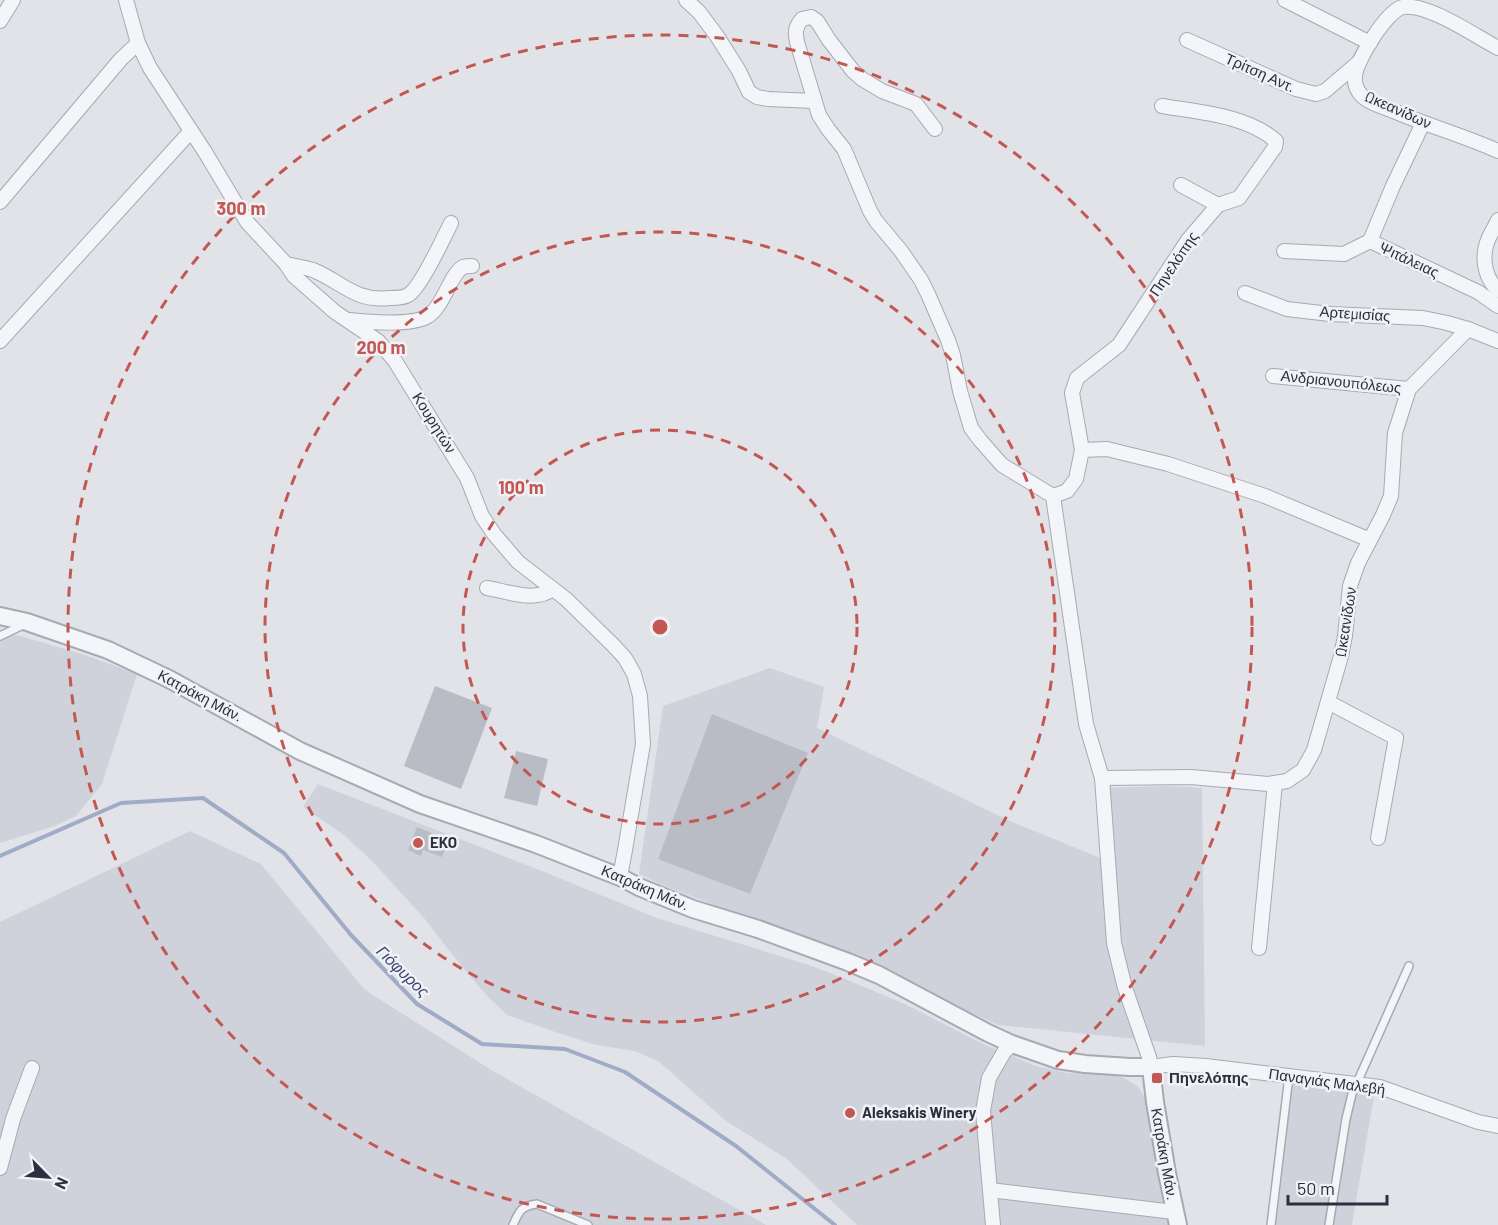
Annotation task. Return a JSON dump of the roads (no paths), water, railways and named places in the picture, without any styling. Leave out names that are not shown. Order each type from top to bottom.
[{"type":"street","points":[[0,21],[13,0]]},
{"type":"street","name":"Κουρητών","points":[[126,0],[138,43],[150,68],[247,222],[286,264],[294,276],[315,296],[382,345],[467,478],[485,521],[518,562],[566,599],[619,650],[631,668],[639,688],[643,744],[620,877]]},
{"type":"street","points":[[686,0],[699,12],[717,36],[749,92],[757,97],[768,99],[814,101]]},
{"type":"street","points":[[1285,0],[1370,43]]},
{"type":"street","name":"Ωκεανίδων","points":[[1498,48],[1426,10],[1401,7],[1385,21],[1370,43],[1359,62],[1354,77],[1356,88],[1364,98],[1498,151]]},
{"type":"street","points":[[935,129],[916,104],[882,91],[853,71],[828,40],[817,21],[811,17],[802,19],[797,24],[795,31],[814,101],[828,129],[847,154],[876,221],[901,251],[928,294],[953,355],[960,391],[971,428],[1002,465],[1053,496],[1086,724],[1102,778],[1114,943],[1125,988],[1151,1067]]},
{"type":"street","name":"Τρίτση Αντ.","points":[[1187,40],[1296,89],[1316,94],[1325,91],[1359,62]]},
{"type":"street","points":[[0,202],[121,59],[138,43]]},
{"type":"street","name":"Πηνελόπης","points":[[1053,496],[1067,491],[1076,479],[1082,450],[1072,393],[1077,378],[1119,345],[1188,240],[1218,205],[1239,198],[1275,147],[1276,141],[1263,131],[1239,121],[1162,106]]},
{"type":"street","name":"Ψιτάλειας","points":[[1423,123],[1370,241],[1478,292],[1498,306]]},
{"type":"street","points":[[0,341],[191,130]]},
{"type":"street","points":[[1181,185],[1218,205]]},
{"type":"street","points":[[1498,220],[1486,244],[1484,260],[1487,273],[1498,290]]},
{"type":"street","points":[[286,264],[312,270],[362,296],[379,299],[406,297],[418,284],[451,223]]},
{"type":"street","points":[[1284,251],[1344,254],[1370,241]]},
{"type":"street","points":[[344,319],[366,322],[424,319],[437,308],[457,273],[463,267],[472,266]]},
{"type":"street","name":"Αρτεμισίας","points":[[1245,293],[1287,309],[1330,314],[1423,318],[1468,329]]},
{"type":"street","points":[[1468,329],[1498,341]]},
{"type":"street","name":"Ωκεανίδων","points":[[1102,778],[1191,777],[1268,784],[1287,781],[1303,770],[1314,750],[1341,656],[1346,636],[1350,586],[1358,563],[1383,515],[1390,496],[1395,433],[1409,389],[1468,329]]},
{"type":"street","name":"Ανδριανουπόλεως","points":[[1273,376],[1409,389]]},
{"type":"street","points":[[1082,450],[1107,449],[1168,464],[1265,496],[1370,540]]},
{"type":"street","points":[[487,588],[531,596],[543,594],[552,589]]},
{"type":"street","name":"Κατράκη Μάν.","points":[[0,616],[27,622],[88,642],[143,666],[300,751],[420,804],[536,844],[693,909],[758,929],[858,966],[1012,1044],[1058,1060],[1120,1067],[1151,1067],[1176,1219]]},
{"type":"street","points":[[1328,702],[1396,738],[1378,838]]},
{"type":"street","points":[[1259,948],[1275,783]]},
{"type":"street","points":[[993,1225],[983,1111],[989,1078],[1004,1052],[1012,1044]]},
{"type":"street","name":"Παναγιάς Μαλεβή","points":[[1151,1067],[1183,1064],[1380,1087],[1478,1122],[1498,1126]]},
{"type":"street","points":[[0,1168],[32,1068]]},
{"type":"street","points":[[990,1190],[1176,1219]]},
{"type":"lane","points":[[0,636],[27,622]]},
{"type":"lane","points":[[1329,1225],[1346,1119],[1356,1084],[1409,966]]},
{"type":"lane","points":[[1271,1225],[1289,1076]]},
{"type":"lane","points":[[513,1225],[518,1212],[537,1204],[588,1225]]},
{"type":"waterway","name":"Γιόφυρος","points":[[0,856],[121,803],[203,798],[284,853],[351,935],[417,1004],[482,1044],[565,1049],[625,1072],[736,1146],[835,1225]]},
{"type":"place","name":"EKO","points":[[418,843]]},
{"type":"place","name":"Πηνελόπης","points":[[1157,1078]]},
{"type":"place","name":"Aleksakis Winery","points":[[850,1113]]}]
